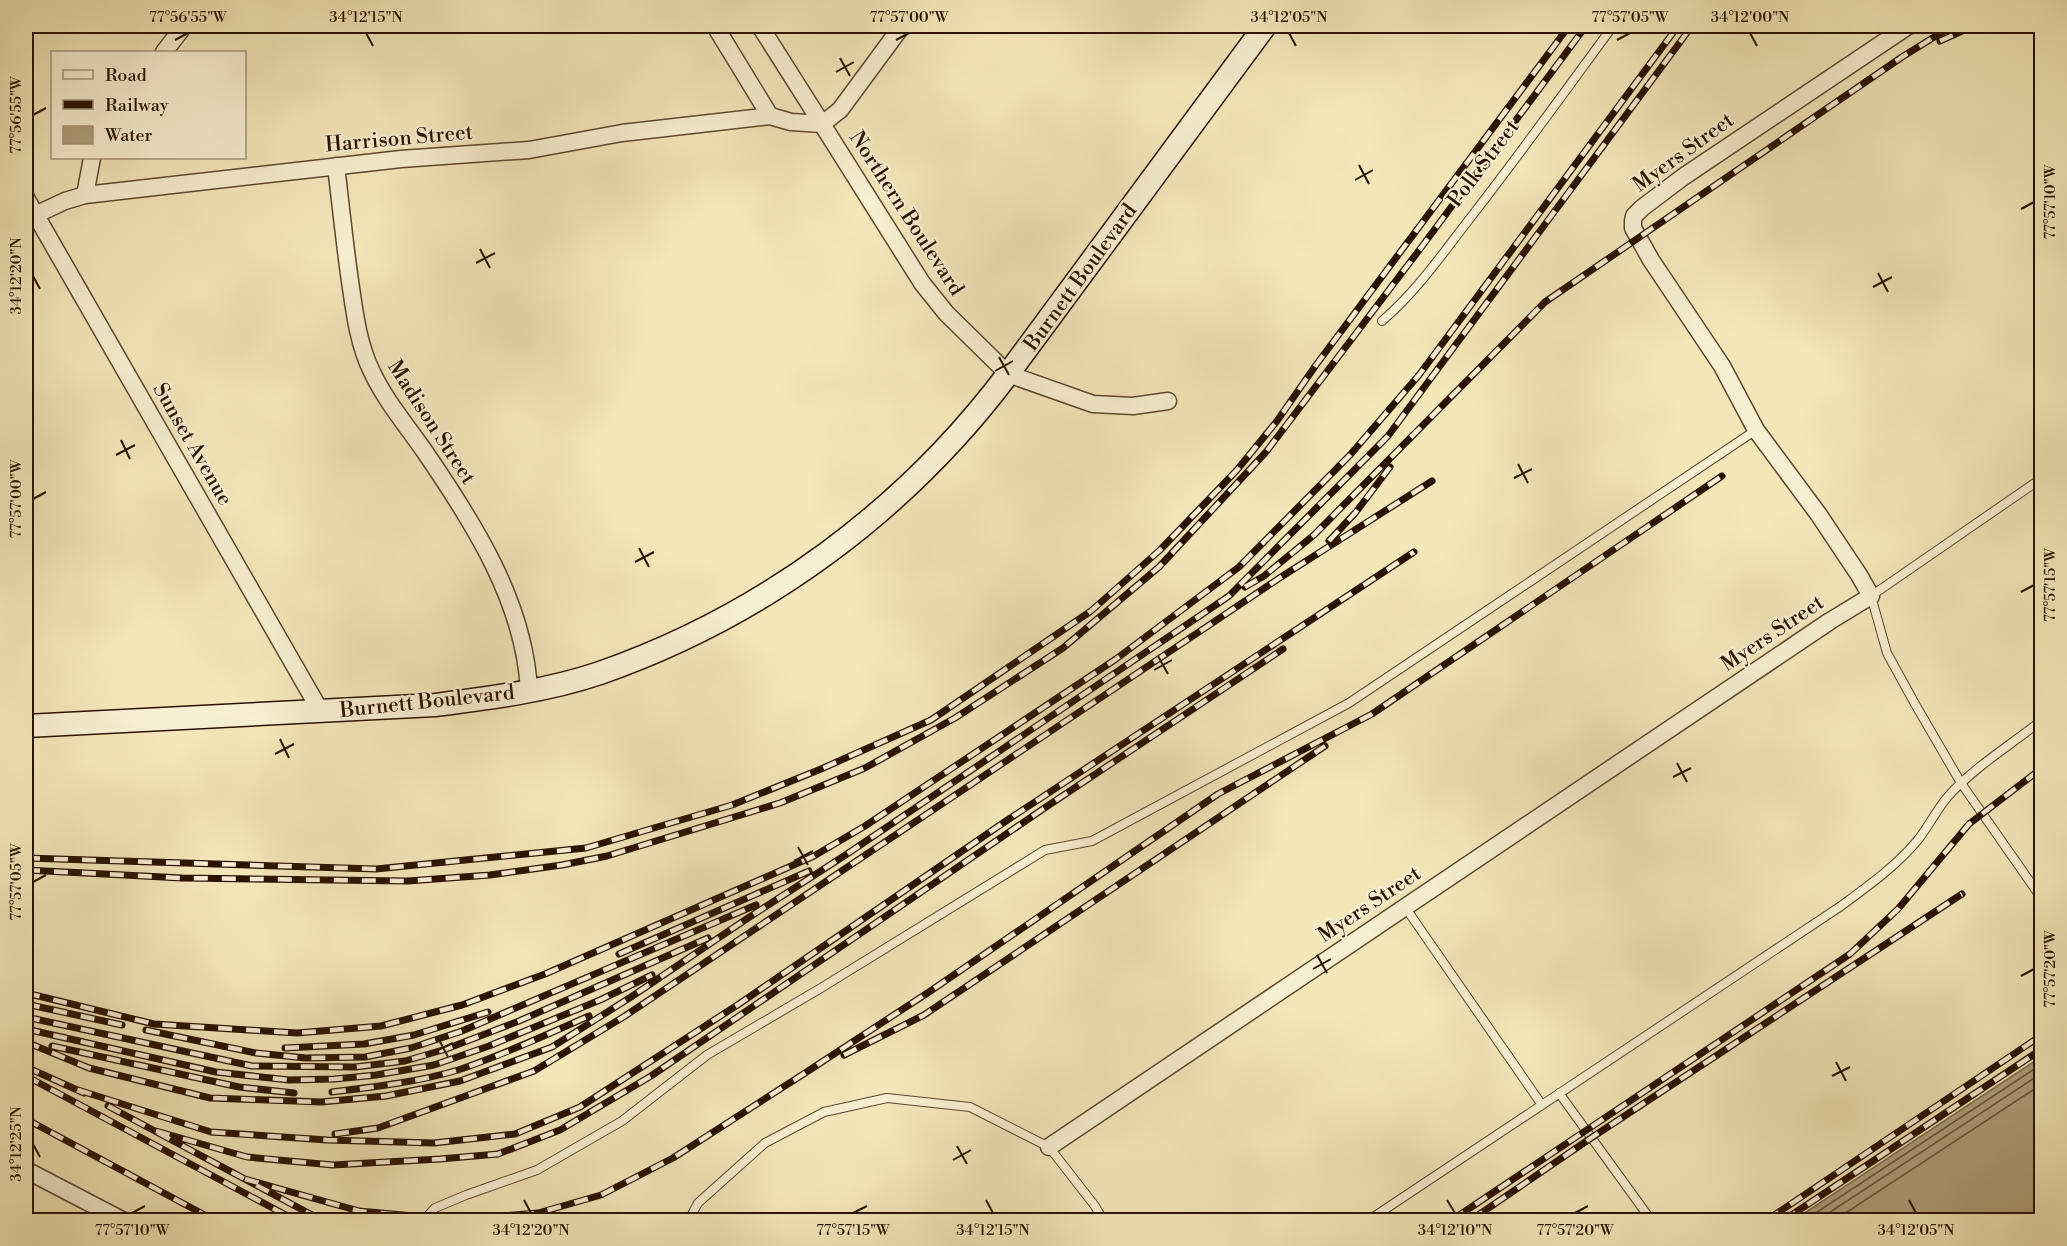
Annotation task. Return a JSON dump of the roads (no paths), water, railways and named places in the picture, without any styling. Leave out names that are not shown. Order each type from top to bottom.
[{"type":"main road","name":"Burnett Boulevard","points":[[26,726],[435,705],[529,691],[599,673],[657,650],[704,629],[779,587],[848,537],[906,489],[967,425],[1008,374],[1265,26]]},
{"type":"street","points":[[165,51],[184,26]]},
{"type":"street","points":[[715,26],[770,116]]},
{"type":"street","name":"Northern Boulevard","points":[[760,26],[922,283],[946,313],[1008,374]]},
{"type":"street","points":[[822,124],[840,110],[902,26]]},
{"type":"street","name":"Myers Street","points":[[1049,1147],[1870,596],[1819,514],[1756,430],[1722,366],[1651,260],[1634,228],[1634,216],[1683,177],[1908,26]]},
{"type":"street","name":"Northern Boulevard","points":[[770,116],[791,122],[822,124]]},
{"type":"street","name":"Harrison Street","points":[[35,215],[64,201],[85,195],[336,166],[529,150],[621,133],[770,116]]},
{"type":"street","points":[[85,195],[92,159]]},
{"type":"street","name":"Madison Street","points":[[336,166],[354,308],[367,360],[384,393],[476,531],[492,563],[520,629],[529,691]]},
{"type":"street","name":"Sunset Avenue","points":[[26,198],[321,712]]},
{"type":"street","points":[[1008,374],[1100,405],[1133,406],[1168,401]]},
{"type":"street","points":[[26,1170],[122,1221]]},
{"type":"lane","name":"Polk Street","points":[[1382,321],[1417,286],[1518,156],[1613,26]]},
{"type":"lane","points":[[424,1221],[435,1208],[537,1170],[622,1121],[707,1055],[821,988],[1046,849],[1092,841],[1349,703],[1756,430]]},
{"type":"lane","points":[[2042,478],[1870,596],[1887,653],[1961,783],[2042,899]]},
{"type":"lane","points":[[1370,1221],[1841,906],[1882,876],[1918,840],[1944,802],[1961,783],[2042,720]]},
{"type":"lane","points":[[1405,907],[1542,1105]]},
{"type":"lane","points":[[1559,1094],[1651,1221]]},
{"type":"lane","points":[[689,1221],[698,1203],[765,1143],[824,1112],[887,1098],[970,1107],[1049,1147],[1095,1206],[1103,1221]]},
{"type":"water","points":[[2041,1057],[2041,1220],[1794,1220]]},
{"type":"railway","points":[[26,858],[376,869],[586,848],[732,805],[821,769],[931,720],[1091,611],[1160,550],[1237,470],[1277,421],[1316,365],[1569,26]]},
{"type":"railway","points":[[26,870],[182,878],[408,881],[490,875],[607,856],[780,803],[865,768],[955,718],[1063,648],[1159,567],[1266,452],[1586,26]]},
{"type":"railway","points":[[26,993],[154,1024],[297,1033],[381,1026],[462,1005],[545,974],[814,856],[865,826],[1116,659],[1239,567],[1350,455],[1419,375],[1678,26]]},
{"type":"railway","points":[[26,1042],[89,1068],[210,1098],[321,1102],[386,1096],[460,1081],[552,1047],[847,854],[1229,596],[1388,436],[1692,26]]},
{"type":"railway","points":[[1245,587],[1264,576],[1314,535],[1545,302],[1902,57],[1952,26]]},
{"type":"railway","points":[[1940,41],[1973,26]]},
{"type":"railway","points":[[1329,541],[1356,512],[1390,467]]},
{"type":"railway","points":[[245,1179],[359,1211],[457,1220],[538,1213],[601,1195],[673,1158],[805,1073],[929,992],[1218,794],[1372,714],[1722,476]]},
{"type":"railway","points":[[335,1134],[378,1128],[534,1071],[625,1016],[1281,577],[1432,481]]},
{"type":"railway","points":[[78,1090],[211,1132],[327,1140],[434,1143],[515,1134],[580,1107],[739,1004],[1006,821],[1414,552]]},
{"type":"railway","points":[[156,1131],[247,1157],[333,1165],[498,1154],[560,1130],[651,1076],[1283,649]]},
{"type":"railway","points":[[844,1055],[924,1015],[1325,746]]},
{"type":"railway","points":[[1452,1220],[1850,954],[1898,909],[1969,824],[2042,768]]},
{"type":"railway","points":[[619,954],[809,871]]},
{"type":"railway","points":[[1471,1220],[1591,1138],[1962,894]]},
{"type":"railway","points":[[146,1030],[256,1053],[306,1058],[365,1057],[411,1048],[462,1031],[756,905]]},
{"type":"railway","points":[[26,1017],[252,1066],[355,1067],[405,1061],[446,1049],[519,1021],[708,938]]},
{"type":"railway","points":[[26,1029],[216,1072],[289,1080],[335,1079],[434,1065],[489,1046],[600,1000],[652,975]]},
{"type":"railway","points":[[26,1004],[122,1025]]},
{"type":"railway","points":[[285,1048],[364,1044],[414,1035],[488,1012]]},
{"type":"railway","points":[[332,1092],[412,1081],[458,1070],[589,1016]]},
{"type":"railway","points":[[1767,1220],[2042,1035]]},
{"type":"railway","points":[[52,1046],[239,1087],[294,1093]]},
{"type":"railway","points":[[1784,1220],[2042,1049]]},
{"type":"railway","points":[[26,1067],[84,1093]]},
{"type":"railway","points":[[26,1076],[295,1220]]},
{"type":"railway","points":[[108,1106],[314,1216]]},
{"type":"railway","points":[[26,1119],[214,1220]]}]
